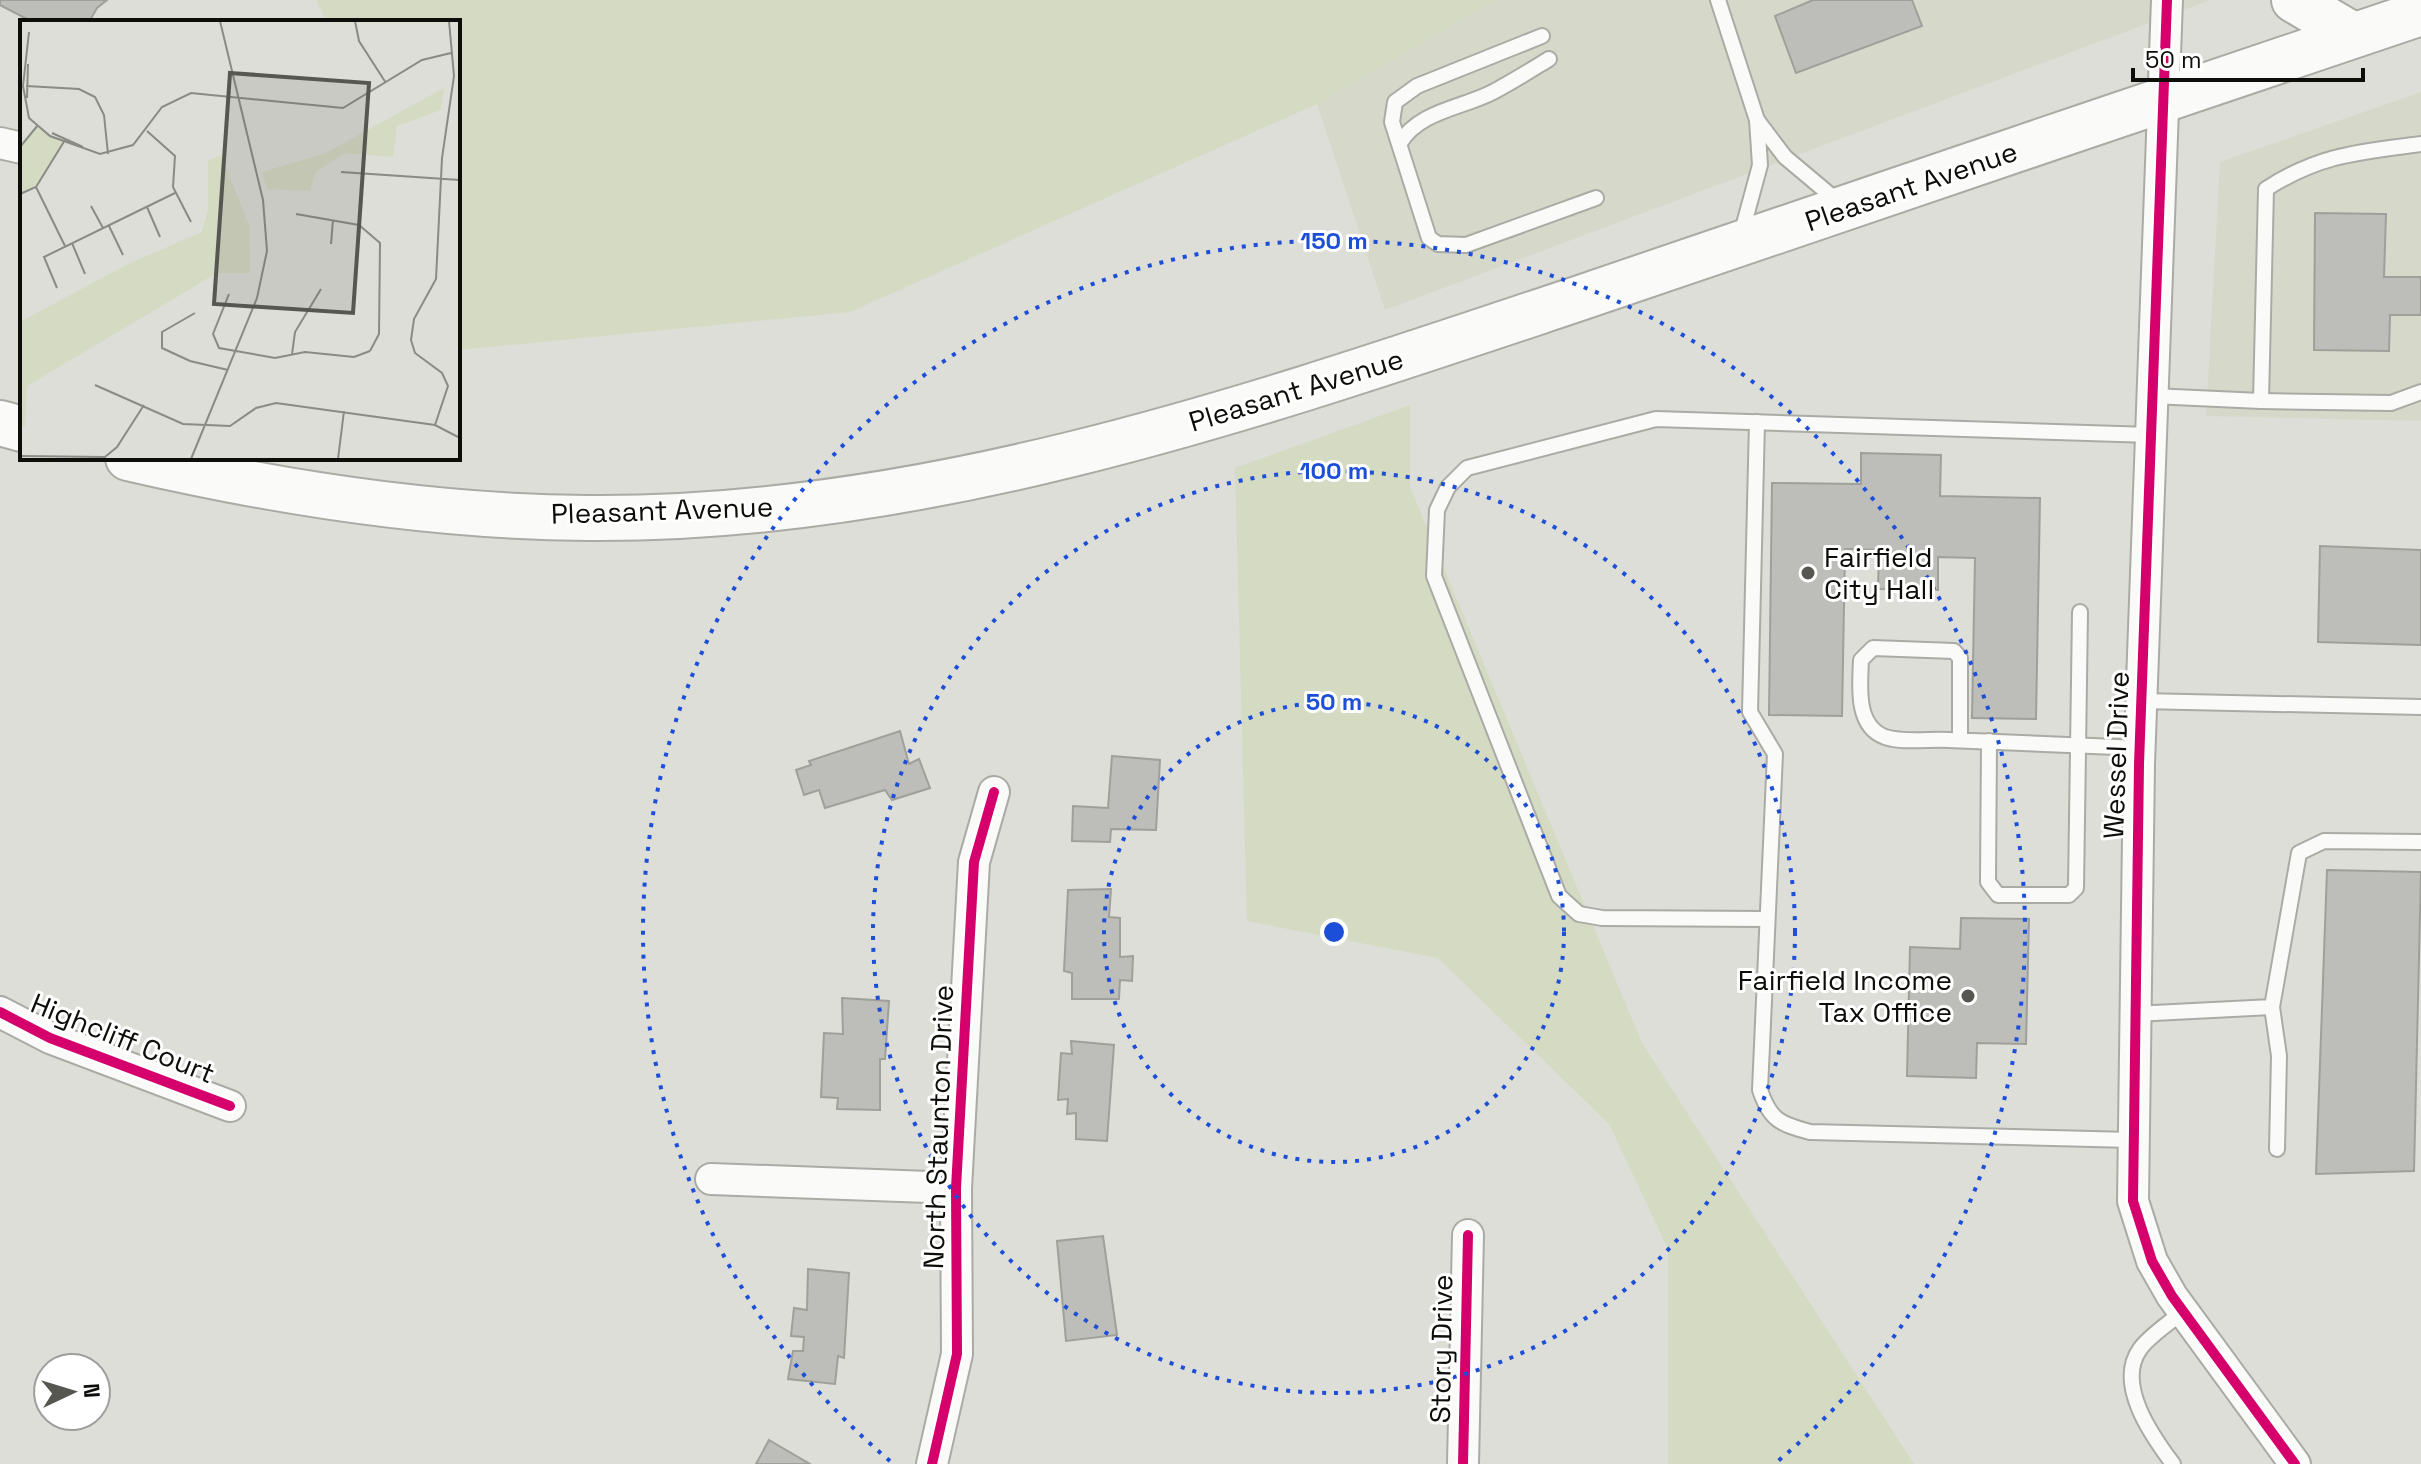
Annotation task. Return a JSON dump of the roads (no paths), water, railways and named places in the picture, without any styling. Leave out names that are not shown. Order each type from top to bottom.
[{"type":"main road","points":[[2294,0],[2353,35]]},
{"type":"main road","name":"Pleasant Avenue","points":[[137,460],[224,480],[434,510],[589,518],[769,507],[907,489],[1119,443],[1363,371],[2421,13]]},
{"type":"main road","points":[[0,423],[20,428]]},
{"type":"street","name":"Wessel Drive","points":[[2167,0],[2141,701],[2133,1201],[2152,1261],[2183,1311],[2295,1464]]},
{"type":"street","points":[[0,143],[20,148]]},
{"type":"street","name":"North Staunton Drive","points":[[932,1464],[957,1354],[956,1188],[974,862],[994,792]]},
{"type":"street","name":"Highcliff Court","points":[[0,1012],[50,1038],[230,1106]]},
{"type":"street","points":[[711,1179],[956,1188]]},
{"type":"street","name":"Story Drive","points":[[1463,1464],[1468,1235]]},
{"type":"lane","points":[[1718,0],[1757,120],[1760,165],[1739,245]]},
{"type":"lane","points":[[1542,36],[1417,86],[1395,102],[1392,122],[1429,238],[1438,244],[1466,245],[1596,198]]},
{"type":"lane","points":[[1400,143],[1408,130],[1425,119],[1492,92],[1549,59]]},
{"type":"lane","points":[[1757,120],[1785,157],[1846,208]]},
{"type":"lane","points":[[2261,401],[2266,189],[2301,166],[2359,152],[2421,144]]},
{"type":"lane","points":[[2152,396],[2391,403],[2421,392]]},
{"type":"lane","points":[[1765,919],[1602,918],[1579,914],[1559,896],[1434,576],[1433,540],[1437,510],[1448,487],[1467,468],[1656,419],[2151,435]]},
{"type":"lane","points":[[1757,422],[1750,712],[1775,754],[1765,919],[1760,1090],[1767,1111],[1785,1125],[1810,1132],[2132,1140]]},
{"type":"lane","points":[[1989,741],[1988,882],[1998,895],[2069,895],[2076,888],[2080,612]]},
{"type":"lane","points":[[1960,740],[1960,658],[1954,651],[1873,648],[1861,660],[1859,698],[1867,722],[1884,737],[2140,748]]},
{"type":"lane","points":[[2141,701],[2421,707]]},
{"type":"lane","points":[[2277,1149],[2279,1056],[2272,1007],[2299,853],[2324,841],[2421,842]]},
{"type":"lane","points":[[2134,1014],[2272,1007]]},
{"type":"lane","points":[[2173,1464],[2156,1441],[2131,1390],[2139,1351],[2183,1311]]},
{"type":"place","name":"Fairfield City Hall","points":[[1808,573]]},
{"type":"place","name":"Fairfield Income Tax Office","points":[[1968,996]]}]
